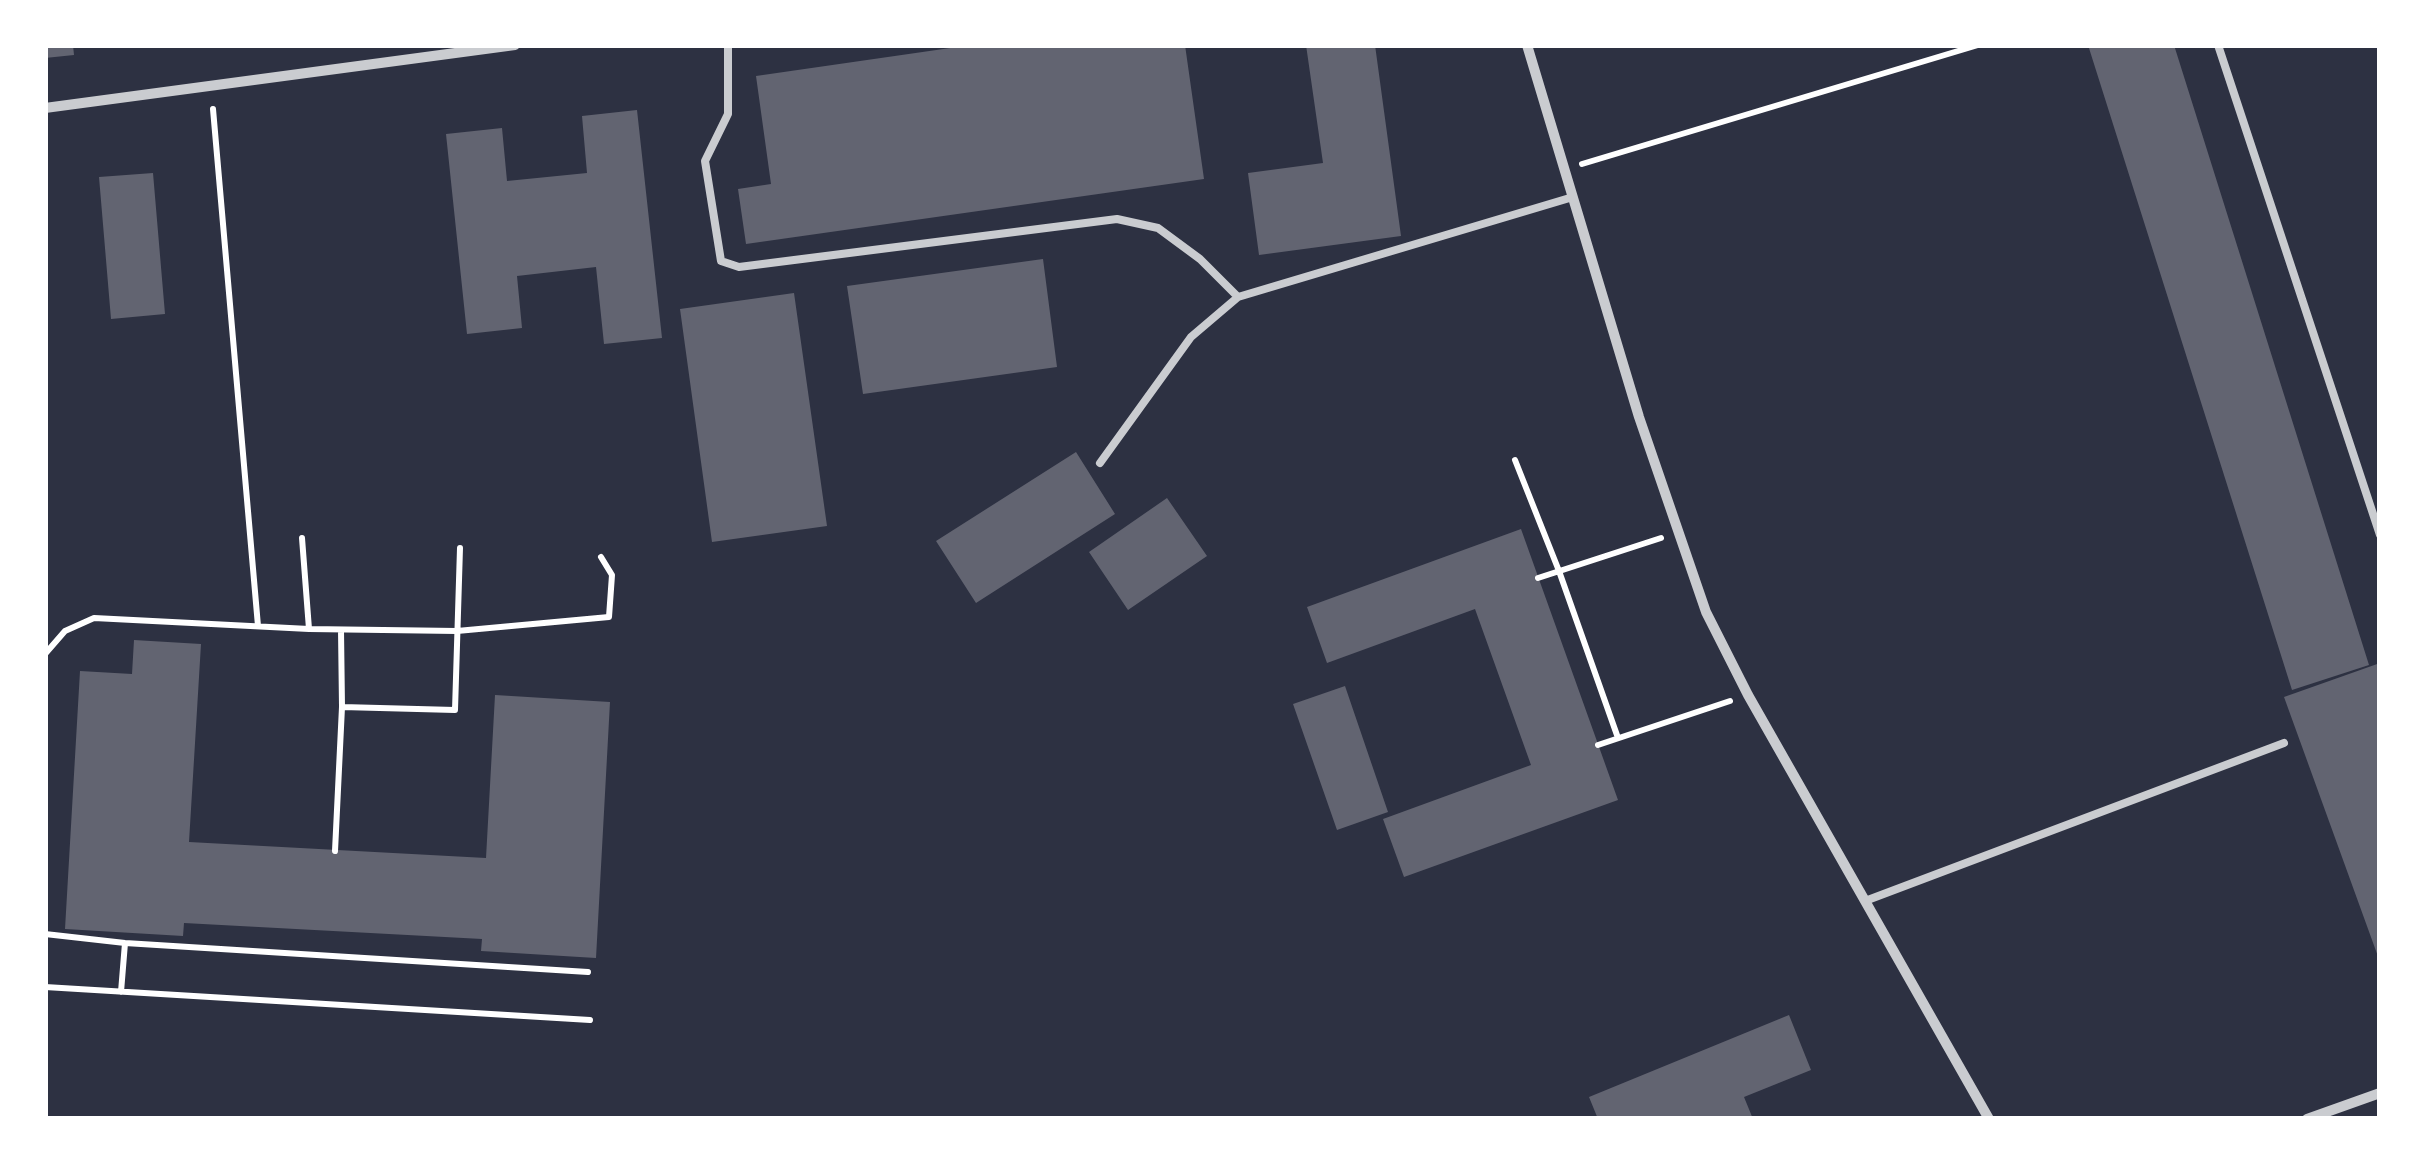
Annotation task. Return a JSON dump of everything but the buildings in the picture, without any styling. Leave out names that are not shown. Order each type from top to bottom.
[{"type":"street","points":[[45,108],[515,45]]},
{"type":"street","points":[[1526,45],[1676,532],[1706,612],[1748,695],[1989,1119]]},
{"type":"street","points":[[2307,1119],[2380,1092]]},
{"type":"lane","points":[[728,45],[728,114],[705,161],[721,261],[739,268],[1117,219],[1158,228],[1200,260],[1238,297]]},
{"type":"lane","points":[[2218,45],[2380,536]]},
{"type":"lane","points":[[1100,464],[1191,337],[1238,297],[1573,197]]},
{"type":"lane","points":[[1865,901],[2284,743]]},
{"type":"path","points":[[1564,169],[1978,45]]},
{"type":"path","points":[[211,87],[258,626]]},
{"type":"path","points":[[1515,460],[1560,571],[1618,738]]},
{"type":"path","points":[[1538,578],[1676,532]]},
{"type":"path","points":[[302,538],[309,629]]},
{"type":"path","points":[[342,707],[454,710],[460,548]]},
{"type":"path","points":[[45,654],[64,631],[94,618],[309,629],[457,631],[609,616],[612,574],[601,558]]},
{"type":"path","points":[[335,851],[342,707],[341,630]]},
{"type":"path","points":[[1598,744],[1748,695]]},
{"type":"path","points":[[45,934],[125,943],[588,972]]},
{"type":"path","points":[[121,992],[125,943]]},
{"type":"path","points":[[45,988],[590,1020]]}]
